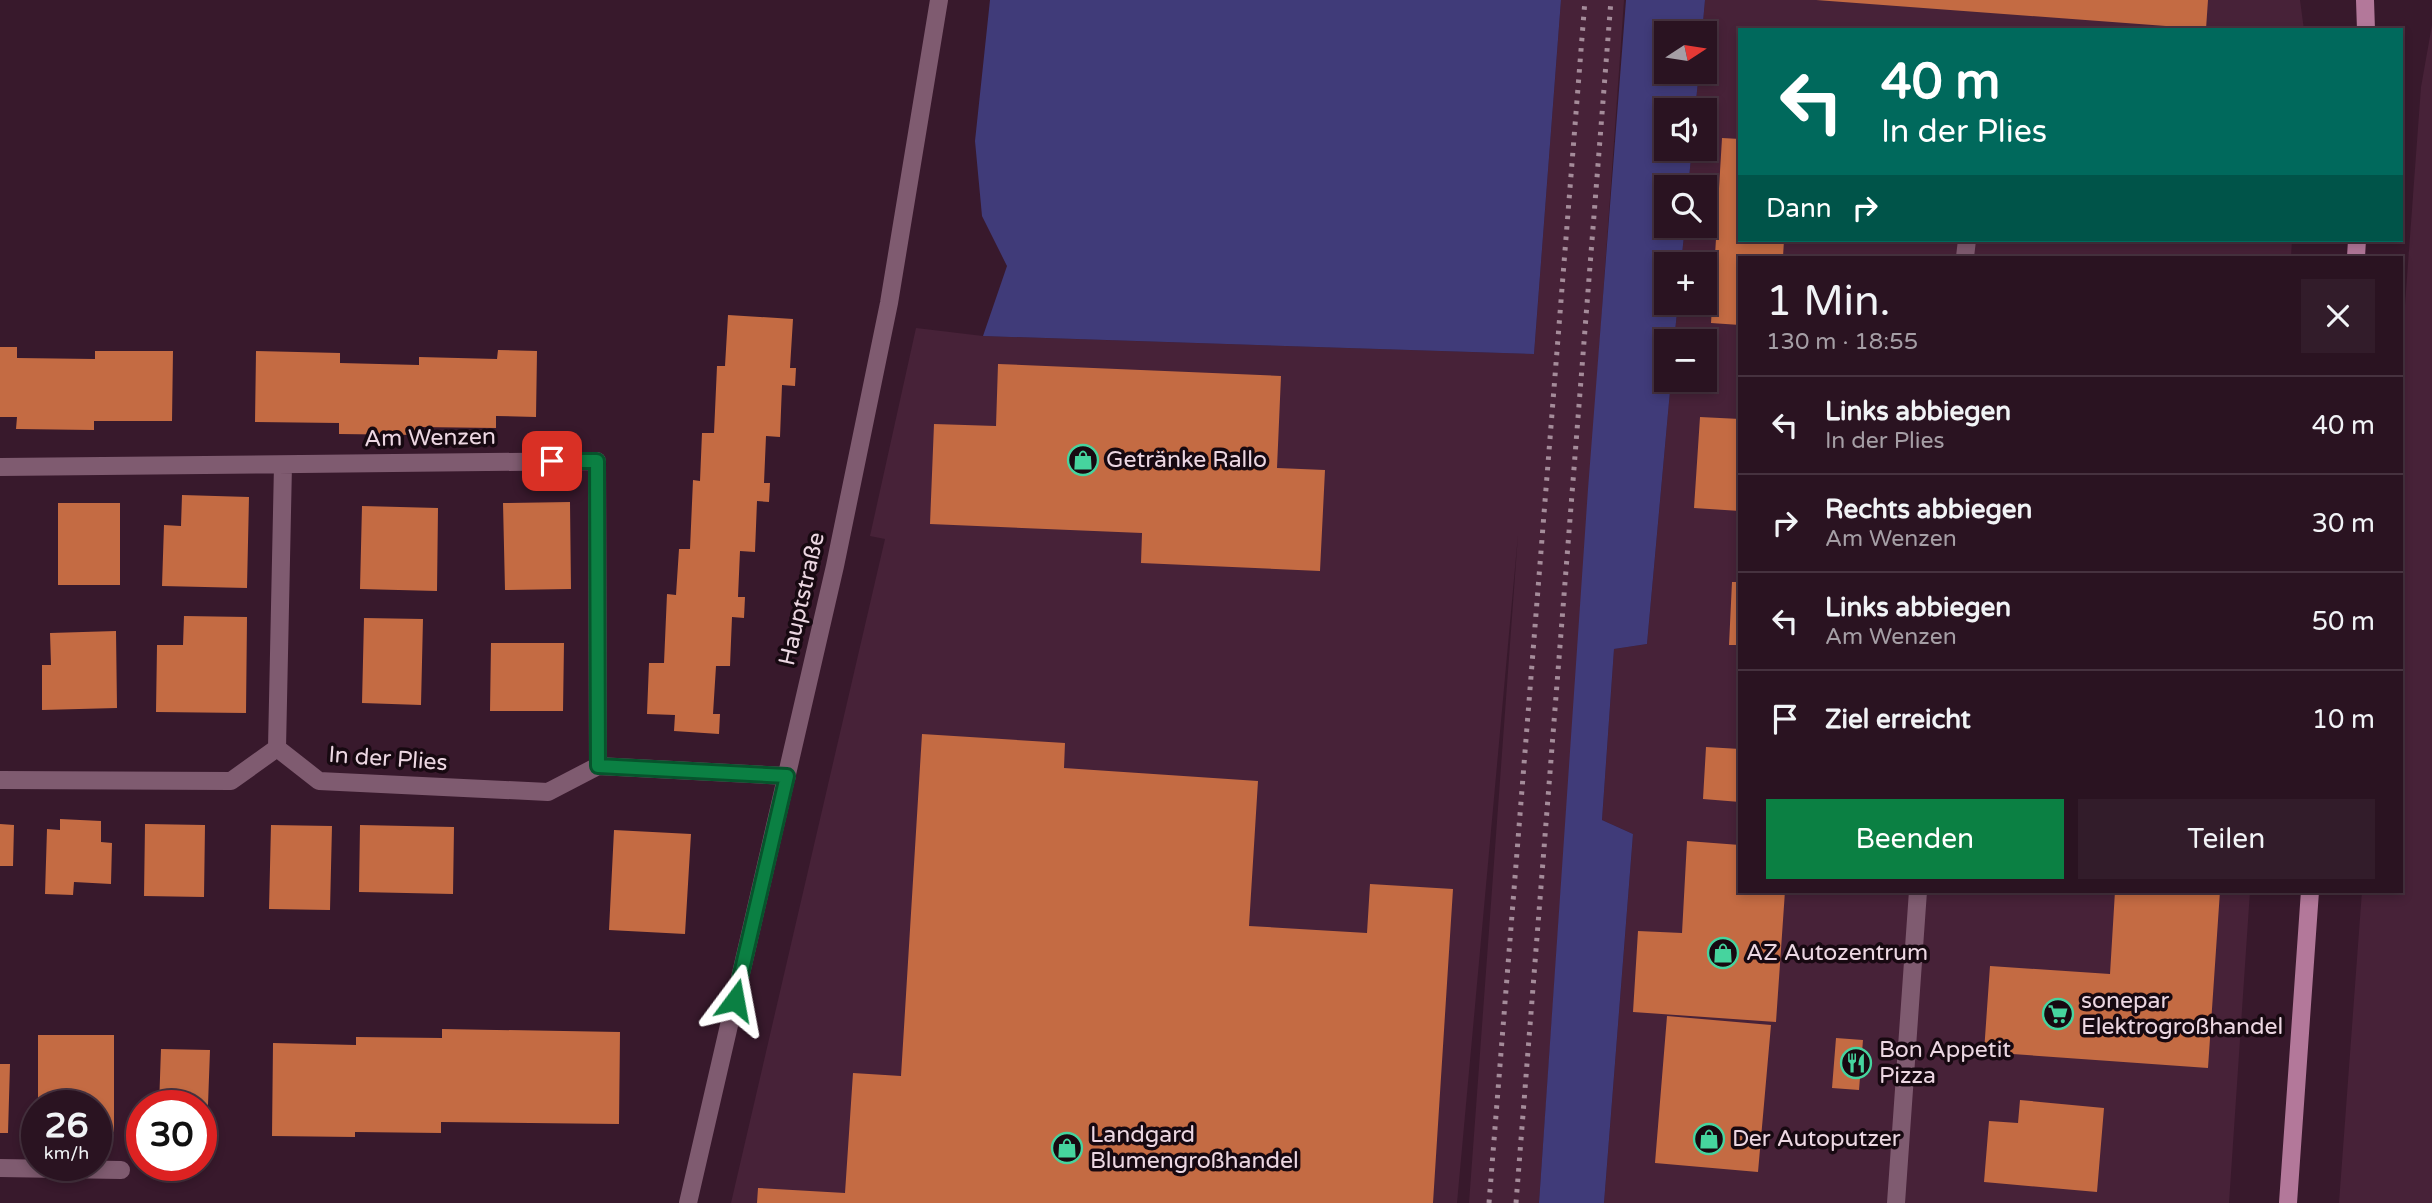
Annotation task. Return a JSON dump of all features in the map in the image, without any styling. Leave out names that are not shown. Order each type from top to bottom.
[{"type":"main road","points":[[2365,0],[2366,28]]},
{"type":"main road","points":[[2288,1203],[2310,893]]},
{"type":"street","name":"Hauptstraße","points":[[688,1203],[835,566],[889,303],[939,0]]},
{"type":"street","name":"Am Wenzen","points":[[0,467],[597,461],[598,766]]},
{"type":"street","points":[[0,780],[231,781],[278,748],[282,465]]},
{"type":"street","name":"In der Plies","points":[[278,748],[319,781],[548,792],[598,766]]},
{"type":"street","points":[[598,766],[787,776]]},
{"type":"street","points":[[1896,1203],[1917,893]]},
{"type":"street","points":[[0,1168],[121,1170]]},
{"type":"shaded area","points":[[990,0],[1561,0],[1534,354],[983,336],[1007,266],[982,216],[975,141]]},
{"type":"shaded area","points":[[1561,0],[1624,0],[1539,1203],[1469,1203],[1518,535],[1457,1203],[731,1203],[885,539],[870,536],[916,328],[983,336],[1534,354]]},
{"type":"shaded area","points":[[1626,0],[1705,0],[1703,21],[1654,21],[1654,84],[1698,84],[1696,98],[1654,98],[1654,161],[1691,161],[1689,175],[1654,175],[1654,238],[1684,238],[1682,252],[1654,252],[1654,315],[1677,315],[1675,329],[1654,329],[1654,392],[1670,392],[1647,644],[1614,649],[1602,820],[1633,834],[1604,1203],[1539,1203],[1588,489]]},
{"type":"shaded area","points":[[1705,0],[2300,0],[2304,28],[1738,28],[1738,242],[2292,242],[2291,256],[1738,256],[1738,893],[2250,893],[2229,1203],[1604,1203],[1633,834],[1602,820],[1614,649],[1647,644],[1670,392],[1717,392],[1717,329],[1675,329],[1677,315],[1717,315],[1717,252],[1682,252],[1684,238],[1717,238],[1717,175],[1689,175],[1691,161],[1717,161],[1717,98],[1696,98],[1698,84],[1717,84],[1717,21],[1703,21]]},
{"type":"shaded area","points":[[2432,25],[2432,1203],[2339,1203],[2362,893],[2403,893],[2403,332],[2421,87]]},
{"type":"building","points":[[1816,0],[2208,0],[2206,28]]},
{"type":"building","points":[[1722,138],[1738,139],[1738,242],[1784,242],[1783,256],[1738,256],[1738,325],[1711,323],[1711,315],[1717,315],[1715,252]]},
{"type":"building","points":[[728,315],[793,319],[790,368],[796,368],[795,386],[782,385],[780,437],[766,436],[764,483],[770,483],[769,502],[757,501],[755,552],[740,551],[738,597],[745,597],[744,618],[732,617],[730,666],[716,666],[713,714],[720,714],[719,734],[674,731],[675,715],[647,714],[649,663],[664,663],[667,594],[676,595],[679,549],[690,549],[693,480],[700,481],[702,433],[714,433],[717,366],[725,366]]},
{"type":"building","points":[[0,347],[17,347],[17,358],[95,359],[95,351],[173,351],[172,421],[94,421],[94,430],[16,429],[17,417],[0,417]]},
{"type":"building","points":[[498,350],[537,351],[536,417],[496,416],[496,428],[418,427],[418,435],[339,434],[339,423],[255,422],[256,351],[340,353],[340,363],[419,365],[419,357],[497,359]]},
{"type":"building","points":[[998,364],[1281,376],[1277,468],[1325,470],[1320,571],[1141,563],[1142,533],[930,524],[934,424],[996,426]]},
{"type":"building","points":[[1700,417],[1738,419],[1738,511],[1694,508]]},
{"type":"building","points":[[182,495],[249,497],[247,588],[162,586],[164,525],[181,526]]},
{"type":"building","points":[[570,502],[571,589],[505,590],[503,503]]},
{"type":"building","points":[[58,503],[120,503],[120,585],[58,585]]},
{"type":"building","points":[[362,506],[438,508],[437,591],[360,589]]},
{"type":"building","points":[[1732,582],[1738,582],[1738,645],[1729,645]]},
{"type":"building","points":[[184,616],[247,617],[246,713],[156,712],[157,645],[183,645]]},
{"type":"building","points":[[364,618],[423,619],[421,705],[362,703]]},
{"type":"building","points":[[116,631],[117,708],[42,710],[42,665],[51,665],[50,633]]},
{"type":"building","points":[[491,643],[564,643],[563,711],[490,711]]},
{"type":"building","points":[[922,734],[1065,743],[1064,768],[1258,781],[1249,926],[1367,933],[1370,884],[1453,889],[1433,1203],[757,1203],[758,1188],[845,1193],[853,1073],[901,1076]]},
{"type":"building","points":[[1706,747],[1738,749],[1738,802],[1703,799]]},
{"type":"building","points":[[60,819],[101,821],[101,842],[112,843],[111,884],[74,882],[73,895],[45,894],[47,829],[60,830]]},
{"type":"building","points":[[0,824],[14,825],[13,866],[0,866]]},
{"type":"building","points":[[145,824],[205,825],[204,897],[144,896]]},
{"type":"building","points":[[271,825],[332,826],[330,910],[269,909]]},
{"type":"building","points":[[360,825],[454,827],[453,894],[359,892]]},
{"type":"building","points":[[614,830],[691,834],[685,934],[609,930]]},
{"type":"building","points":[[1687,841],[1738,845],[1738,893],[1785,893],[1776,1022],[1633,1012],[1638,931],[1682,933]]},
{"type":"building","points":[[2115,893],[2220,893],[2208,1068],[1984,1052],[1990,966],[2110,974]]},
{"type":"building","points":[[1667,1016],[1771,1025],[1758,1172],[1655,1163]]},
{"type":"building","points":[[442,1029],[620,1032],[619,1124],[441,1122],[441,1133],[355,1132],[355,1137],[272,1136],[273,1043],[356,1045],[356,1037],[442,1038]]},
{"type":"building","points":[[38,1035],[114,1035],[114,1132],[112,1090],[38,1090]]},
{"type":"building","points":[[1836,1038],[1863,1040],[1859,1090],[1832,1088]]},
{"type":"building","points":[[161,1049],[210,1050],[209,1090],[160,1090]]},
{"type":"building","points":[[0,1064],[10,1064],[8,1133],[0,1133]]},
{"type":"building","points":[[2020,1100],[2104,1108],[2097,1192],[1984,1182],[1989,1121],[2018,1123]]},
{"type":"railway","points":[[1489,1203],[1585,0]]},
{"type":"railway","points":[[1516,1203],[1611,0]]},
{"type":"place","name":"Getränke Rallo","points":[[1083,460]]},
{"type":"place","name":"AZ Autozentrum","points":[[1723,953]]},
{"type":"place","name":"sonepar Elektrogroßhandel","points":[[2058,1014]]},
{"type":"place","name":"Bon Appetit Pizza","points":[[1856,1063]]},
{"type":"place","name":"Der Autoputzer","points":[[1709,1139]]},
{"type":"place","name":"Landgard Blumengroßhandel","points":[[1067,1148]]},
{"type":"route","points":[[552,461],[597,461],[598,766],[787,776],[735,1000]]}]
